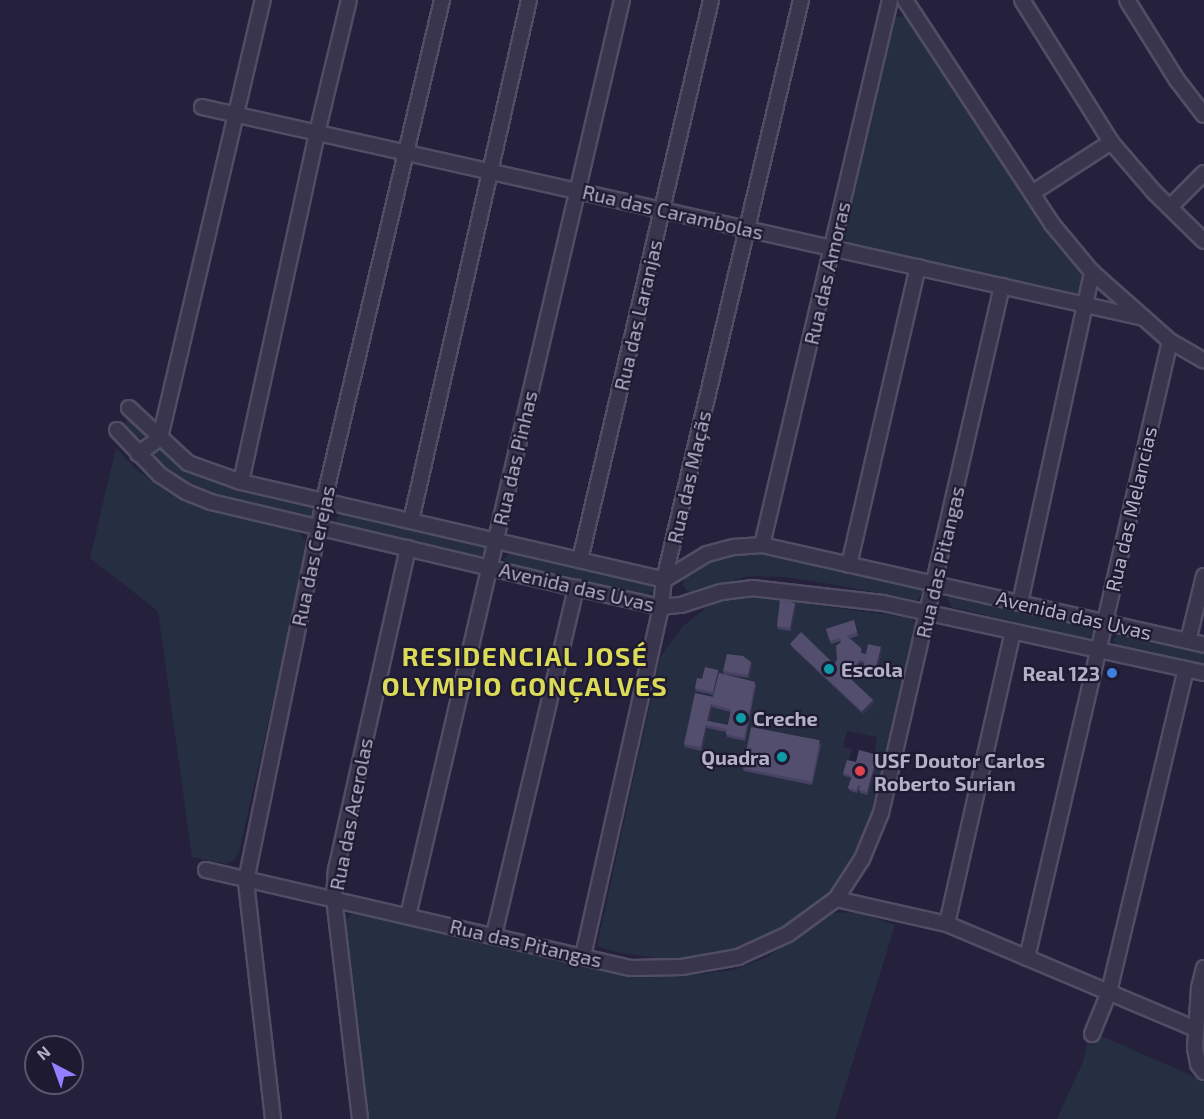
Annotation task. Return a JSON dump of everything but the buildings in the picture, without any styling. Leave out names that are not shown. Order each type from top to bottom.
[{"type":"street","points":[[138,454],[160,438],[264,0]]},
{"type":"street","points":[[241,482],[317,133],[350,0]]},
{"type":"street","name":"Rua das Cerejas","points":[[273,1119],[246,881],[318,527],[442,0]]},
{"type":"street","points":[[411,521],[529,0]]},
{"type":"street","name":"Rua das Pinhas","points":[[408,916],[622,0]]},
{"type":"street","name":"Rua das Laranjas","points":[[580,560],[711,0]]},
{"type":"street","name":"Rua das Maçãs","points":[[584,956],[661,607],[664,580],[801,0]]},
{"type":"street","name":"Rua das Amoras","points":[[762,545],[834,248],[890,0]]},
{"type":"street","points":[[905,0],[1052,224],[1092,272],[1170,341],[1204,361]]},
{"type":"street","points":[[1022,0],[1111,142],[1204,241]]},
{"type":"street","points":[[1127,0],[1177,80],[1204,115]]},
{"type":"street","name":"Rua das Carambolas","points":[[202,107],[1144,318]]},
{"type":"street","points":[[1032,193],[1111,142]]},
{"type":"street","points":[[1170,207],[1204,173]]},
{"type":"street","points":[[849,565],[918,267]]},
{"type":"street","points":[[1020,603],[1092,272]]},
{"type":"street","name":"Rua das Pitangas","points":[[206,870],[246,881],[334,897],[632,968],[682,967],[738,957],[788,934],[836,900],[862,859],[881,813],[929,613],[1002,286]]},
{"type":"street","name":"Rua das Melancias","points":[[1027,957],[1170,341]]},
{"type":"street","name":"Avenida das Uvas","points":[[129,408],[188,463],[241,482],[664,580],[707,554],[734,547],[762,545],[1204,645]]},
{"type":"street","name":"Avenida das Uvas","points":[[117,430],[160,475],[186,492],[212,502],[576,588],[661,607],[681,605],[721,592],[752,588],[883,603],[1204,673]]},
{"type":"street","name":"Rua das Acerolas","points":[[360,1119],[334,897],[336,870],[408,548]]},
{"type":"street","points":[[1188,641],[1204,576]]},
{"type":"street","points":[[494,935],[576,588]]},
{"type":"street","points":[[947,924],[1013,632]]},
{"type":"street","points":[[1092,1034],[1109,992],[1186,669]]},
{"type":"street","points":[[836,900],[947,924],[1109,992],[1200,1027]]},
{"type":"street","points":[[1204,968],[1196,1057],[1204,1072]]},
{"type":"shaded area","points":[[899,16],[909,18],[914,23],[1052,240],[1081,273],[1083,286],[1078,293],[1069,295],[851,244],[843,238],[842,234],[892,19]]},
{"type":"shaded area","points":[[133,417],[144,428],[143,438],[134,437],[126,428],[125,421]]},
{"type":"shaded area","points":[[116,448],[136,469],[160,487],[185,500],[298,531],[308,545],[239,852],[234,860],[226,864],[192,857],[158,611],[90,558]]},
{"type":"shaded area","points":[[164,448],[239,488],[312,507],[316,511],[315,515],[309,519],[204,490],[180,478],[155,460],[156,451]]},
{"type":"shaded area","points":[[341,512],[482,544],[486,549],[480,557],[340,526],[336,519]]},
{"type":"shaded area","points":[[511,551],[649,585],[654,589],[647,597],[508,566],[504,559]]},
{"type":"shaded area","points":[[740,552],[778,552],[921,586],[923,592],[917,600],[784,577],[748,576],[694,592],[687,591],[683,585],[684,576],[691,569]]},
{"type":"shaded area","points":[[743,595],[910,618],[916,624],[917,633],[872,818],[857,856],[830,893],[790,927],[738,953],[684,962],[616,952],[597,946],[660,658],[682,627],[711,604]],"holes":[[[847,731],[877,737],[873,765],[862,788],[853,779],[844,776],[852,749],[843,747]]]},
{"type":"shaded area","points":[[950,595],[1091,627],[1094,633],[1088,639],[952,607],[947,599]]},
{"type":"shaded area","points":[[1120,632],[1204,651],[1204,666],[1117,647],[1113,640]]},
{"type":"shaded area","points":[[356,910],[638,975],[691,975],[734,970],[767,957],[833,913],[857,912],[895,925],[835,1119],[367,1119],[345,926],[346,920]]},
{"type":"shaded area","points":[[1090,1031],[1204,1081],[1204,1119],[1057,1119],[1083,1062]]},
{"type":"place","name":"Escola","points":[[829,669]]},
{"type":"place","name":"Real 123","points":[[1112,673]]},
{"type":"place","name":"Creche","points":[[741,718]]},
{"type":"place","name":"Quadra","points":[[782,757]]},
{"type":"place","name":"USF Doutor Carlos Roberto Surian","points":[[860,771]]},
{"type":"district","name":"RESIDENCIAL JOSÉ OLYMPIO GONÇALVES","points":[[525,671]]}]
